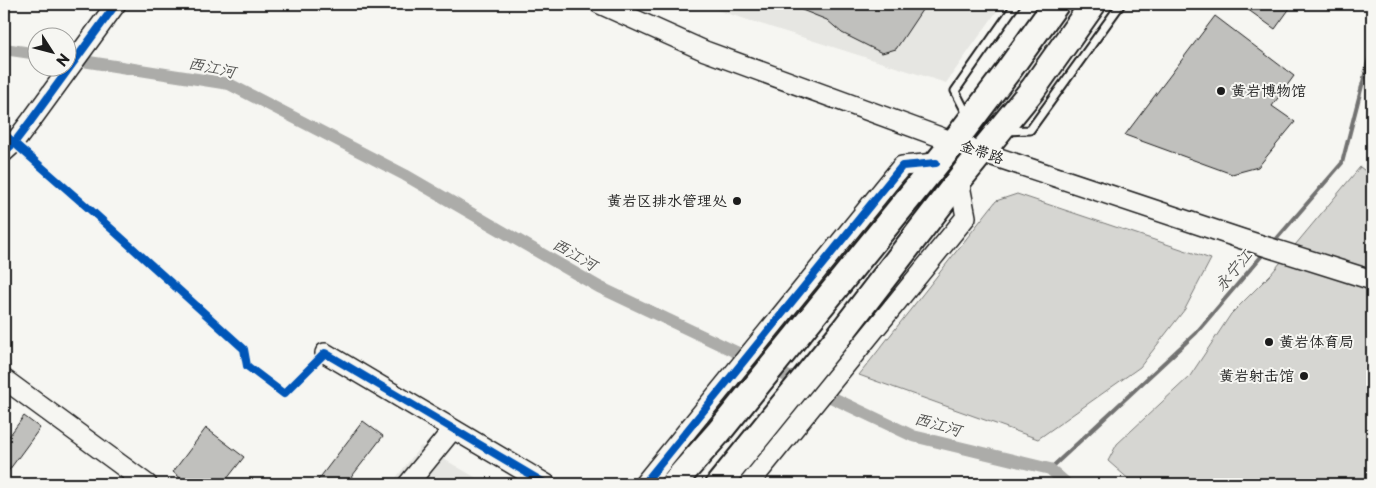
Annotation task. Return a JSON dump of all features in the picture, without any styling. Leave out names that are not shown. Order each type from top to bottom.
[{"type":"highway","points":[[673,484],[718,433],[954,142],[1056,4]]},
{"type":"highway","points":[[718,484],[839,336],[1032,88],[1093,4]]},
{"type":"street","points":[[4,152],[14,143],[30,122],[116,4]]},
{"type":"street","name":"金带路","points":[[600,4],[705,51],[981,152],[1372,280]]},
{"type":"street","points":[[644,484],[902,166],[936,163]]},
{"type":"street","points":[[749,484],[966,217],[959,180]]},
{"type":"street","points":[[325,353],[546,484]]},
{"type":"street","points":[[4,379],[147,484]]},
{"type":"street","points":[[408,484],[452,429]]},
{"type":"lane","points":[[970,121],[955,91],[1016,4]]},
{"type":"lane","points":[[997,132],[1030,130],[1121,4]]},
{"type":"shaded area","points":[[698,4],[1002,4],[946,83]]},
{"type":"shaded area","points":[[1360,167],[1372,176],[1372,484],[1138,484],[1132,482],[1108,461],[1117,444],[1190,376],[1231,314],[1271,274]]},
{"type":"shaded area","points":[[1017,194],[1211,259],[1185,309],[1140,367],[1038,439],[859,375],[996,201]]},
{"type":"shaded area","points":[[421,446],[487,484],[391,484]]},
{"type":"building","points":[[787,4],[926,4],[896,49],[882,53],[842,33],[827,20]]},
{"type":"building","points":[[1240,4],[1293,4],[1275,29]]},
{"type":"building","name":"黄岩博物馆","points":[[1215,16],[1294,76],[1272,106],[1295,122],[1258,167],[1232,174],[1125,135]]},
{"type":"building","points":[[24,416],[40,428],[4,477],[4,443]]},
{"type":"building","points":[[363,421],[383,436],[346,484],[315,484]]},
{"type":"building","points":[[206,428],[244,457],[223,484],[188,484],[173,472]]},
{"type":"waterway","name":"永宁江","points":[[1273,243],[1342,163],[1372,47]]},
{"type":"waterway","name":"西江河","points":[[4,49],[28,53]]},
{"type":"waterway","name":"西江河","points":[[78,60],[229,84],[405,175],[599,287],[913,436],[1050,469],[1067,484]]},
{"type":"waterway","name":"永宁江","points":[[1050,469],[1196,333],[1265,252]]},
{"type":"cycle path","points":[[4,152],[14,143],[30,122],[116,4]]},
{"type":"cycle path","points":[[4,134],[244,349],[247,366],[284,394],[325,353],[546,484]]},
{"type":"cycle path","points":[[644,484],[902,166],[936,163]]},
{"type":"place","name":"黄岩博物馆","points":[[1221,91]]},
{"type":"place","name":"黄岩区排水管理处","points":[[737,201]]},
{"type":"place","name":"黄岩体育局","points":[[1269,342]]},
{"type":"place","name":"黄岩射击馆","points":[[1304,376]]}]
